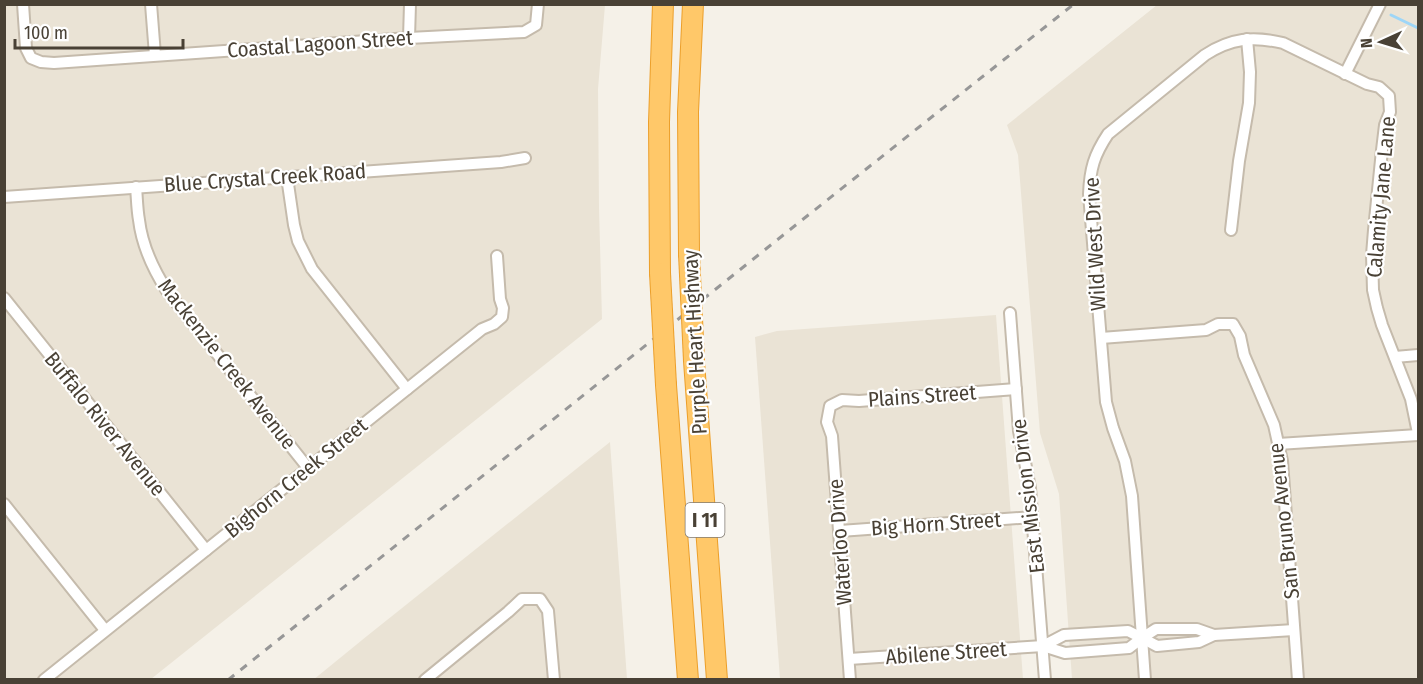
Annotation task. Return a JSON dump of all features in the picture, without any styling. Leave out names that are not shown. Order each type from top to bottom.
[{"type":"highway","name":"Purple Heart Highway","points":[[663,4],[659,132],[660,273],[688,680]]},
{"type":"highway","name":"Purple Heart Highway","points":[[693,4],[688,112],[689,254],[694,361],[717,680]]},
{"type":"street","name":"Coastal Lagoon Street","points":[[23,4],[26,48],[31,58],[54,63],[524,32],[536,25],[538,4]]},
{"type":"street","points":[[151,4],[155,55]]},
{"type":"street","points":[[409,38],[410,4]]},
{"type":"street","points":[[1345,74],[1380,4]]},
{"type":"street","points":[[1231,230],[1249,103],[1250,72],[1247,39]]},
{"type":"street","name":"Wild West Drive","points":[[1145,680],[1132,496],[1125,461],[1106,402],[1089,194],[1091,167],[1108,134],[1205,55],[1227,43],[1247,39],[1283,43],[1345,74],[1378,87],[1389,96]]},
{"type":"street","name":"Calamity Jane Lane","points":[[1389,96],[1390,112],[1385,125],[1379,171],[1372,274],[1377,308],[1411,399],[1419,434]]},
{"type":"street","name":"Blue Crystal Creek Road","points":[[4,197],[501,162],[525,158]]},
{"type":"street","points":[[287,177],[298,241],[312,269],[407,389]]},
{"type":"street","name":"Mackenzie Creek Avenue","points":[[136,187],[138,220],[146,251],[158,278],[308,468]]},
{"type":"street","name":"Bighorn Creek Street","points":[[44,680],[407,389],[483,329],[502,317],[497,256]]},
{"type":"street","name":"Buffalo River Avenue","points":[[4,298],[206,550]]},
{"type":"street","name":"East Mission Drive","points":[[1010,313],[1019,431],[1030,488],[1033,518],[1045,680]]},
{"type":"street","name":"San Bruno Avenue","points":[[1101,338],[1206,330],[1218,324],[1233,324],[1240,336],[1244,355],[1267,408],[1278,444],[1284,477],[1298,680]]},
{"type":"street","points":[[1395,357],[1419,355]]},
{"type":"street","name":"Plains Street","points":[[830,406],[842,400],[859,401],[1016,389]]},
{"type":"street","name":"Waterloo Drive","points":[[830,406],[827,422],[832,436],[850,680]]},
{"type":"street","points":[[1278,444],[1419,434]]},
{"type":"street","points":[[4,504],[105,630]]},
{"type":"street","name":"Big Horn Street","points":[[840,531],[1033,518]]},
{"type":"street","points":[[425,680],[522,599],[540,598],[548,611],[554,680]]},
{"type":"street","name":"Abilene Street","points":[[849,659],[1043,646],[1065,653],[1119,649],[1129,648],[1156,629],[1197,629],[1214,635]]},
{"type":"street","name":"Abilene Street","points":[[1043,646],[1064,635],[1128,631],[1157,646],[1199,642],[1214,635],[1294,630]]},
{"type":"shaded area","points":[[4,5],[605,5],[598,89],[602,319],[151,679],[5,679]]},
{"type":"shaded area","points":[[1157,5],[1418,5],[1418,679],[1072,679],[1059,494],[1040,433],[1018,155],[1007,125]]},
{"type":"shaded area","points":[[996,315],[1023,679],[780,679],[755,337],[777,331]]},
{"type":"shaded area","points":[[610,442],[627,679],[313,680],[367,636]]},
{"type":"waterway","points":[[1391,15],[1418,28]]},
{"type":"railway","points":[[228,680],[1074,4]]}]
